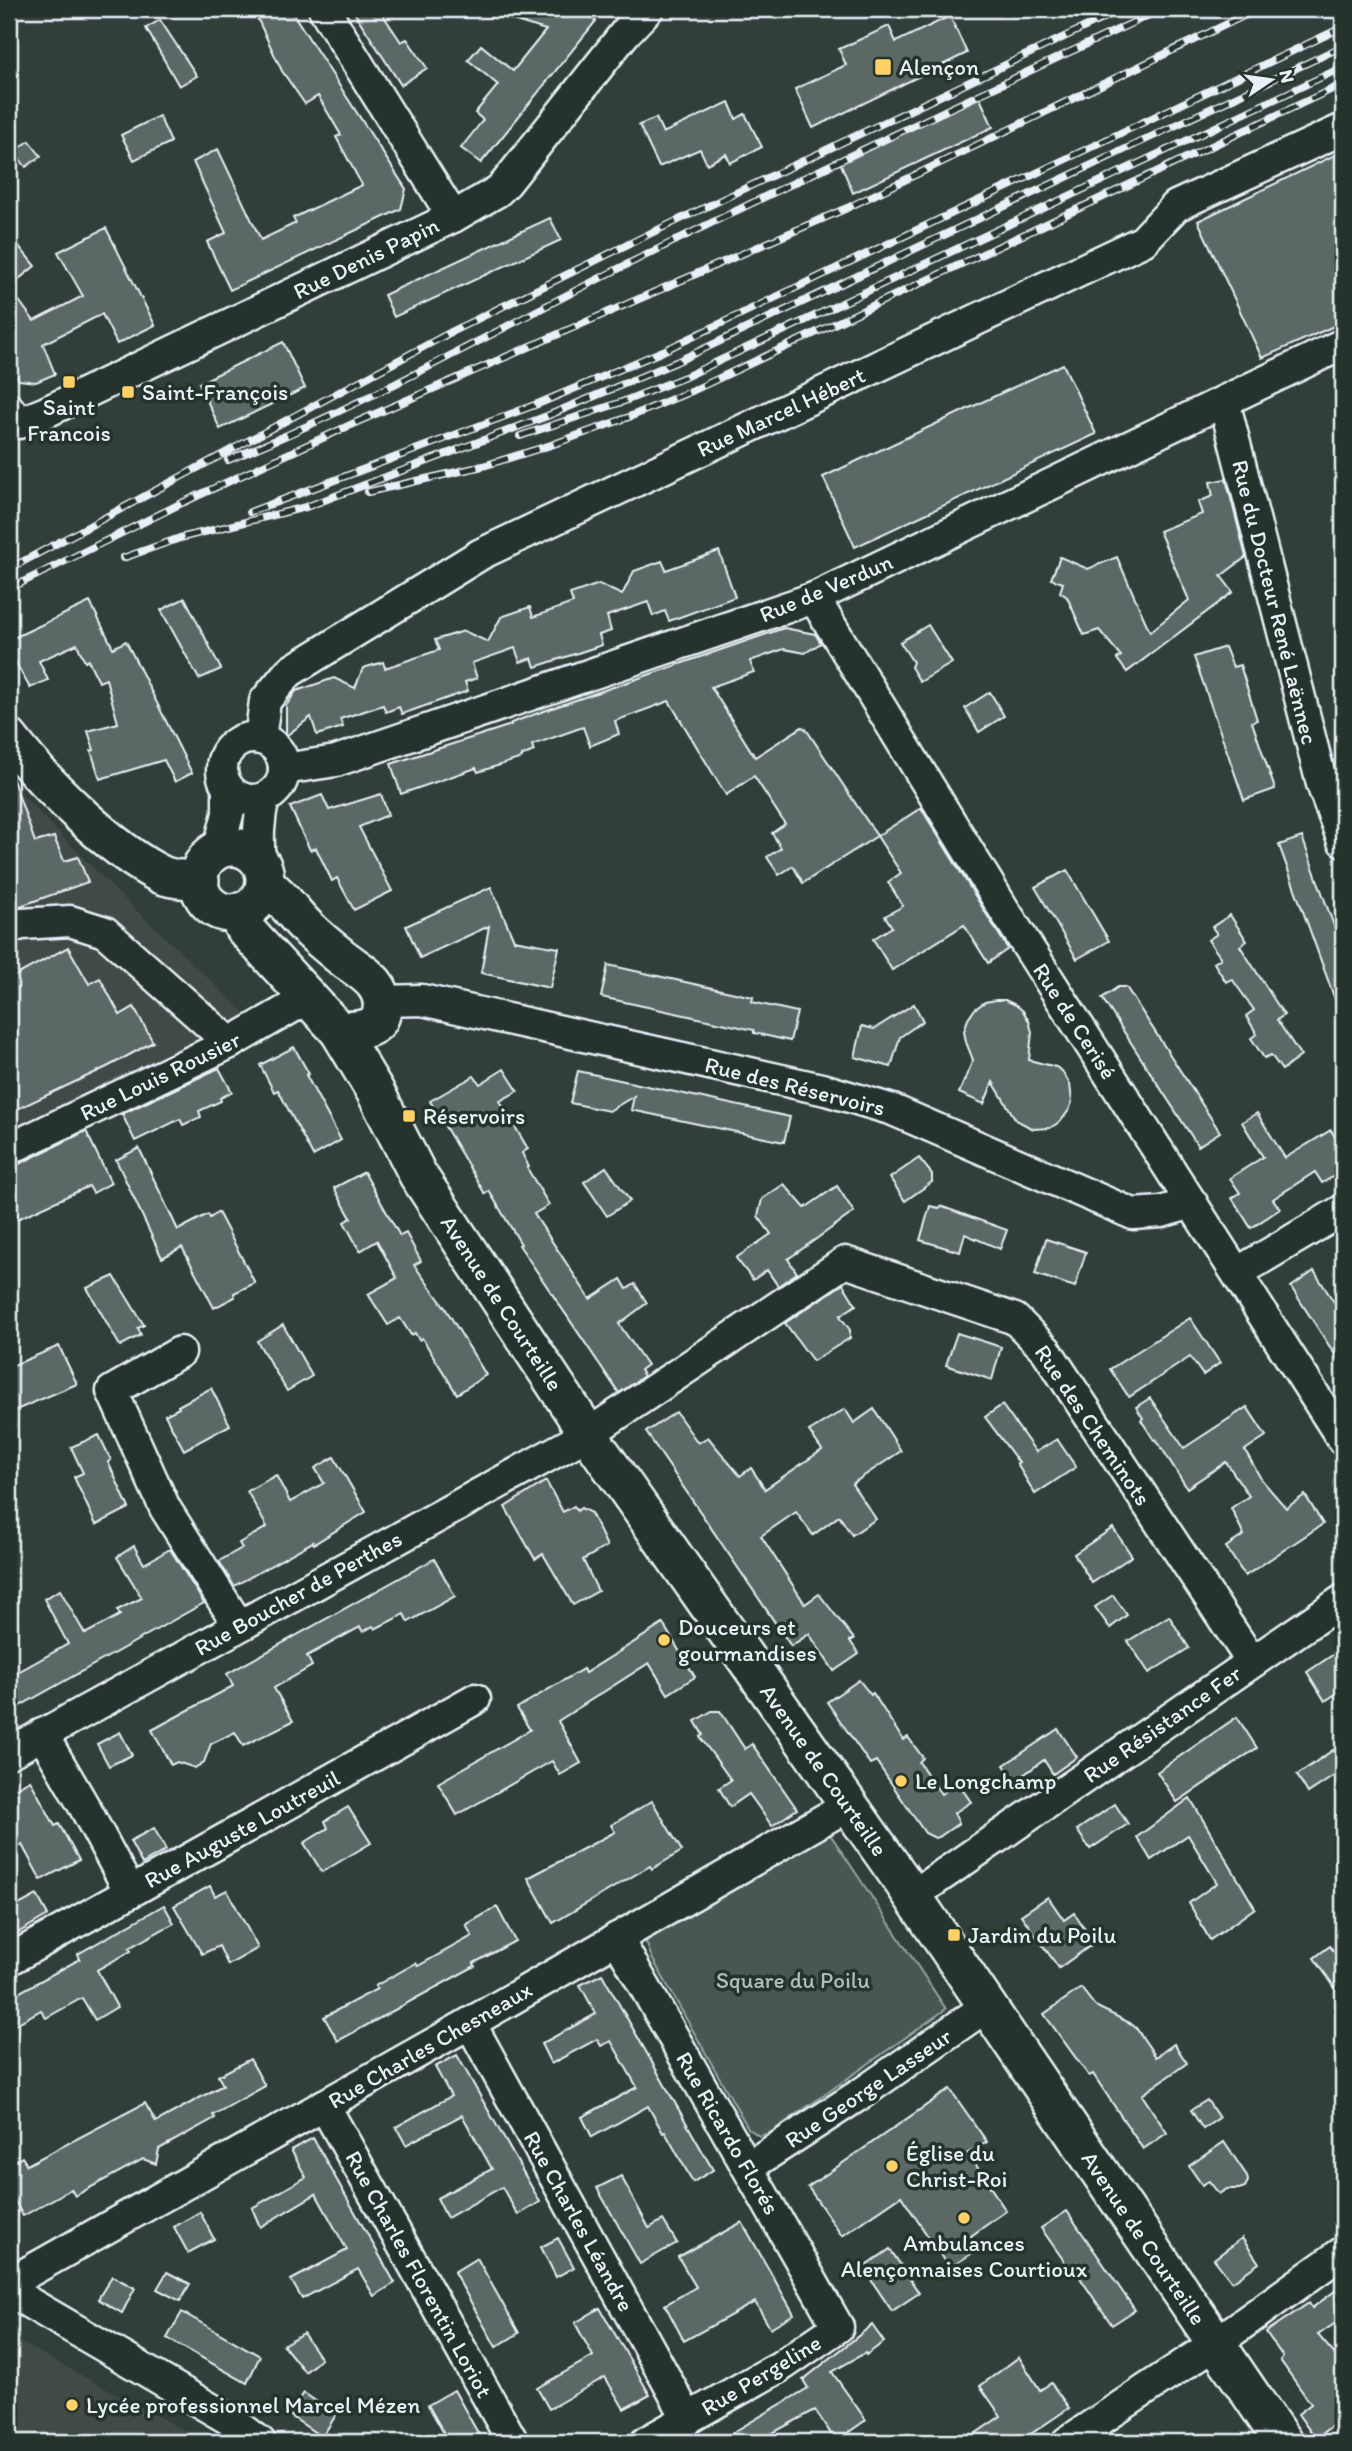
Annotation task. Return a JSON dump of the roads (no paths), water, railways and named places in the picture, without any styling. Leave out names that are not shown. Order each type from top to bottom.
[{"type":"street","points":[[324,9],[453,216]]},
{"type":"street","name":"Rue Denis Papin","points":[[14,416],[116,379],[453,216],[498,191],[625,33],[648,9]]},
{"type":"street","name":"Rue Marcel Hébert","points":[[260,738],[265,701],[289,672],[481,554],[1143,241],[1176,206],[1343,129]]},
{"type":"street","name":"Rue de Verdun","points":[[284,769],[336,761],[814,598],[1343,344]]},
{"type":"street","name":"Rue du Docteur René Laënnec","points":[[1224,401],[1322,785],[1343,841]]},
{"type":"street","name":"Rue de Cerisé","points":[[814,598],[1003,908],[1343,1440]]},
{"type":"street","name":"Avenue de Courteille","points":[[9,738],[54,789],[93,825],[135,859],[165,876],[209,866],[232,847],[251,853],[262,874],[305,926],[342,959],[343,957],[374,982],[380,990],[365,1019],[375,1091],[418,1175],[588,1434],[912,1896],[1283,2442]]},
{"type":"street","points":[[228,787],[249,800],[264,798],[279,786],[284,769],[277,750],[260,738],[241,740],[226,753],[222,771],[228,787],[228,814],[201,891],[206,900],[223,912],[238,912],[252,907],[259,899],[262,874],[257,836],[264,798]]},
{"type":"street","name":"Avenue de Courteille","points":[[238,912],[243,927],[308,998],[365,1019]]},
{"type":"street","points":[[9,928],[22,924],[70,921],[105,932],[230,1043]]},
{"type":"street","name":"Rue Louis Rousier","points":[[9,1149],[230,1043],[308,998]]},
{"type":"street","name":"Rue des Réservoirs","points":[[365,1019],[422,1000],[826,1090],[893,1110],[1133,1214],[1161,1213],[1192,1203]]},
{"type":"street","points":[[1237,1273],[1343,1210]]},
{"type":"street","name":"Rue des Cheminots","points":[[588,1434],[845,1262],[1015,1319],[1046,1350],[1252,1662]]},
{"type":"street","points":[[180,1352],[112,1391],[165,1508],[239,1626]]},
{"type":"street","name":"Rue Boucher de Perthes","points":[[9,1753],[588,1434]]},
{"type":"street","name":"Rue Résistance Fer","points":[[912,1896],[1343,1600]]},
{"type":"street","name":"Rue Auguste Loutreuil","points":[[9,1960],[475,1699]]},
{"type":"street","points":[[41,1734],[130,1892]]},
{"type":"street","name":"Rue Charles Chesneaux","points":[[9,2283],[849,1805]]},
{"type":"street","name":"Rue Ricardo Florés","points":[[617,1938],[838,2327]]},
{"type":"street","name":"Rue George Lasseur","points":[[748,2167],[863,2093],[987,2006]]},
{"type":"street","name":"Rue Charles Léandre","points":[[470,2023],[688,2419]]},
{"type":"street","name":"Rue Charles Florentin Loriot","points":[[324,2105],[513,2442]]},
{"type":"street","points":[[1067,2442],[1216,2343],[1343,2252]]},
{"type":"street","points":[[9,2291],[232,2421],[260,2442]]},
{"type":"street","name":"Rue Pergeline","points":[[646,2442],[781,2366],[838,2327]]},
{"type":"railway","points":[[9,569],[453,331],[647,235],[1123,9]]},
{"type":"railway","points":[[228,460],[328,417],[686,235],[1162,9]]},
{"type":"railway","points":[[9,589],[182,503],[357,422],[847,208],[1258,9]]},
{"type":"railway","points":[[250,512],[540,403],[663,351],[1343,27]]},
{"type":"railway","points":[[123,558],[180,538],[306,507],[547,416],[676,362],[1343,46]]},
{"type":"railway","points":[[520,436],[622,402],[685,377],[1343,67]]},
{"type":"railway","points":[[368,492],[483,466],[551,445],[694,390],[1343,84]]},
{"type":"place","name":"Alençon","points":[[883,67]]},
{"type":"place","name":"Saint Francois","points":[[69,382]]},
{"type":"place","name":"Saint-François","points":[[128,392]]},
{"type":"place","name":"Réservoirs","points":[[409,1116]]},
{"type":"place","name":"Douceurs et gourmandises","points":[[664,1640]]},
{"type":"place","name":"Le Longchamp","points":[[901,1781]]},
{"type":"place","name":"Jardin du Poilu","points":[[954,1935]]},
{"type":"place","name":"Église du Christ-Roi","points":[[892,2166]]},
{"type":"place","name":"Ambulances Alençonnaises Courtioux","points":[[964,2218]]},
{"type":"place","name":"Lycée professionnel Marcel Mézen","points":[[72,2405]]},
{"type":"park label","name":"Square du Poilu","points":[[793,1980]]}]
